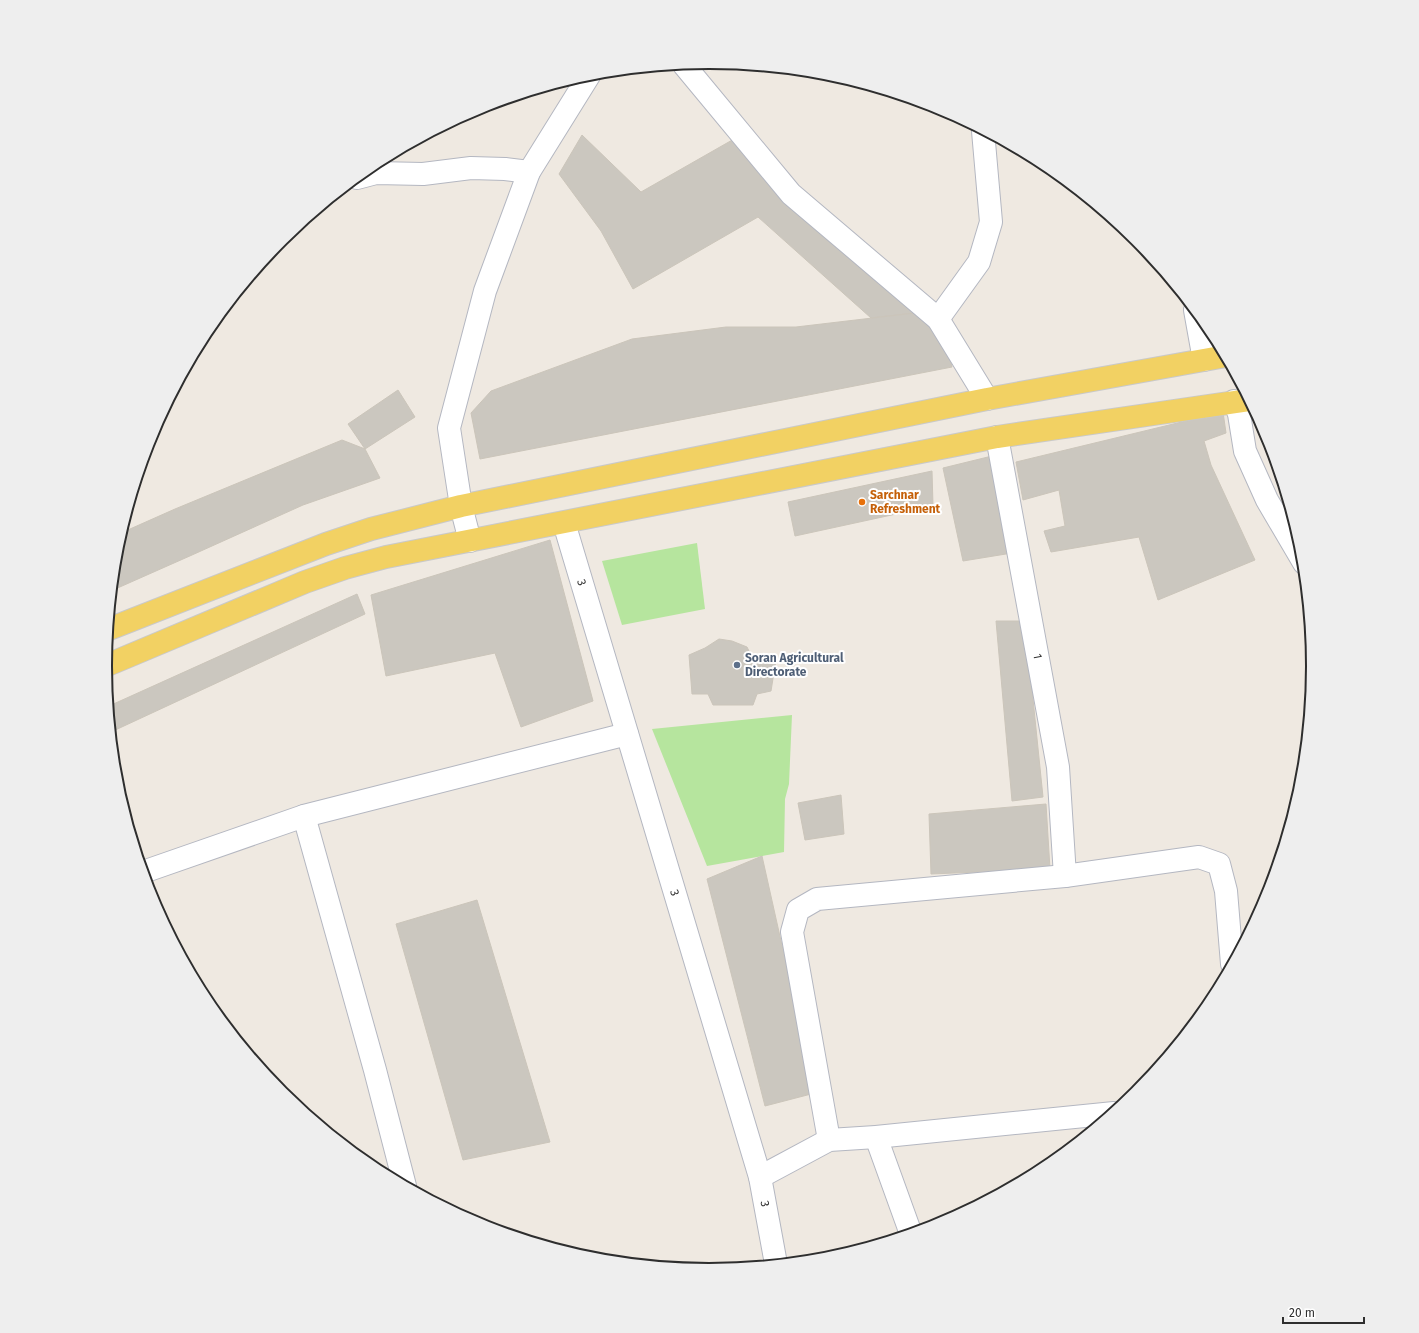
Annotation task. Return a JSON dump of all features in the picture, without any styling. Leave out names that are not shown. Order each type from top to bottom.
[{"type":"main road","points":[[113,627],[326,544],[371,529],[461,506],[987,399],[1220,357]]},
{"type":"main road","points":[[112,663],[305,582],[345,568],[386,557],[997,437],[1242,401]]},
{"type":"street","points":[[689,70],[791,194],[938,319],[987,399]]},
{"type":"street","points":[[470,540],[461,506],[449,428],[485,291],[529,172],[585,82]]},
{"type":"street","points":[[938,319],[979,262],[991,222],[983,136]]},
{"type":"street","points":[[373,173],[423,174],[471,168],[505,169],[529,172]]},
{"type":"street","points":[[1197,322],[1204,360]]},
{"type":"street","points":[[1242,401],[1239,414],[1245,451],[1267,500],[1296,550]]},
{"type":"street","name":"1","points":[[997,437],[1058,767],[1065,876]]},
{"type":"street","name":"3","points":[[564,523],[760,1176],[775,1260]]},
{"type":"street","points":[[148,870],[304,816],[627,734]]},
{"type":"street","points":[[304,816],[375,1070],[403,1179]]},
{"type":"street","points":[[830,1140],[792,932],[798,910],[817,899],[1065,876],[1199,857],[1219,864],[1226,891],[1231,957]]},
{"type":"street","points":[[760,1176],[830,1140],[1102,1117]]},
{"type":"street","points":[[876,1137],[909,1229]]},
{"type":"green space","points":[[697,543],[705,609],[622,625],[602,561]]},
{"type":"green space","points":[[792,715],[789,784],[785,799],[784,852],[707,866],[652,729]]},
{"type":"building","points":[[582,135],[641,192],[734,139],[786,198],[862,270],[915,313],[871,318],[758,217],[633,289],[601,231],[559,174]]},
{"type":"building","points":[[915,313],[945,338],[952,367],[480,459],[471,413],[491,391],[632,339],[726,327],[796,327]]},
{"type":"building","points":[[398,390],[415,417],[365,449],[348,424]]},
{"type":"building","points":[[1223,412],[1226,433],[1204,441],[1211,465],[1255,560],[1158,600],[1139,537],[1051,552],[1044,531],[1065,526],[1059,490],[1023,500],[1016,462]]},
{"type":"building","points":[[342,440],[365,449],[380,478],[303,505],[117,588],[128,530]]},
{"type":"building","points":[[992,456],[1012,553],[963,561],[943,468]]},
{"type":"building","points":[[932,471],[933,506],[795,536],[788,502]]},
{"type":"building","points":[[550,540],[593,701],[521,727],[495,653],[386,676],[371,595]]},
{"type":"building","points":[[357,594],[365,614],[116,730],[113,704]]},
{"type":"building","points":[[996,621],[1025,621],[1043,797],[1012,801]]},
{"type":"building","points":[[719,639],[732,641],[747,647],[754,661],[776,660],[771,691],[757,694],[753,705],[713,705],[708,694],[692,694],[689,655],[705,648]]},
{"type":"building","points":[[841,795],[844,834],[805,840],[798,803]]},
{"type":"building","points":[[1046,804],[1050,869],[931,874],[929,814]]},
{"type":"building","points":[[762,856],[815,1093],[765,1106],[707,879]]},
{"type":"building","points":[[477,900],[550,1142],[463,1160],[396,924]]},
{"type":"place","name":"Sarchnar Refreshment","points":[[862,502]]},
{"type":"place","name":"Soran Agricultural Directorate","points":[[737,665]]}]
